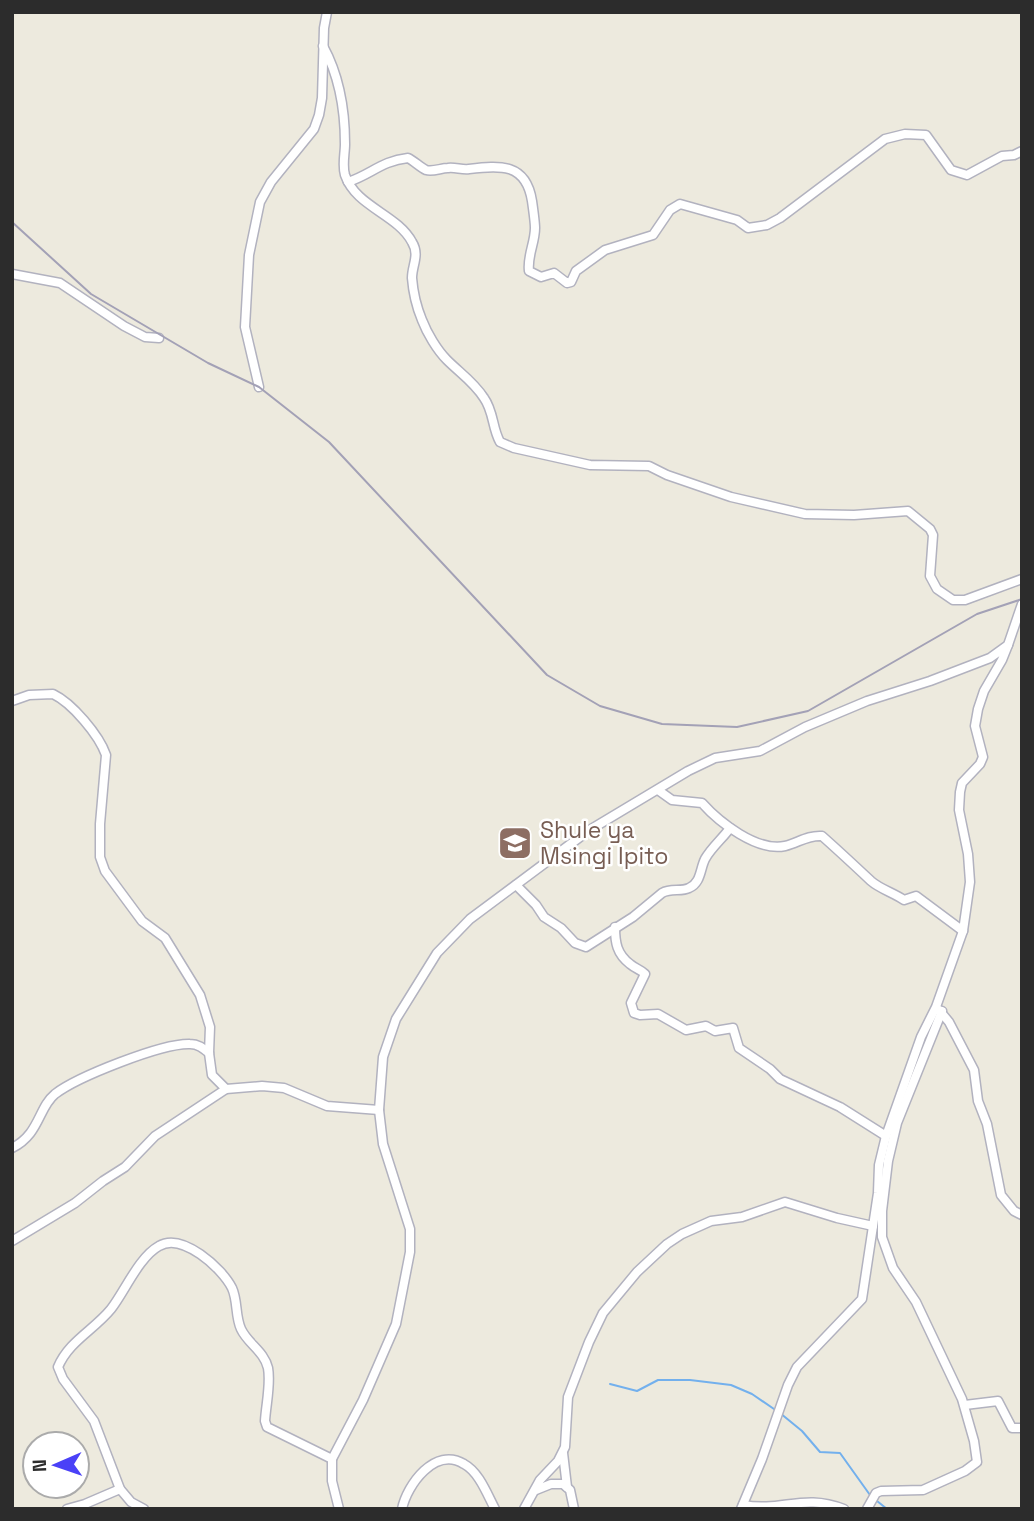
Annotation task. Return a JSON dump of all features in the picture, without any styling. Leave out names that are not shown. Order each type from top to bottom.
[{"type":"street","points":[[259,387],[245,327],[248,255],[260,202],[271,182],[304,144],[317,122],[322,98],[327,12]]},
{"type":"street","points":[[323,46],[332,62],[341,92],[345,144],[343,168],[348,182],[360,197],[384,214],[412,242],[416,252],[412,277],[418,310],[424,324],[441,354],[483,396],[491,408],[497,437],[506,446],[590,465],[649,466],[731,497],[805,514],[854,515],[908,511],[933,534],[930,576],[937,589],[953,600],[965,600],[1022,579]]},
{"type":"street","points":[[348,182],[365,176],[378,166],[408,158],[428,170],[482,166],[511,169],[517,172],[528,188],[532,203],[535,229],[529,271],[541,277],[554,273],[567,283],[576,271],[605,250],[653,234],[670,210],[680,204],[737,220],[748,228],[768,225],[885,139],[905,134],[926,135],[951,170],[967,175],[1002,156],[1022,151]]},
{"type":"street","points":[[12,274],[60,283],[124,326],[145,337],[159,338]]},
{"type":"street","points":[[867,1509],[876,1493],[923,1489],[974,1466],[977,1458],[965,1405],[916,1302],[893,1269],[882,1237],[882,1211],[888,1161],[897,1123],[939,1009],[963,931],[970,881],[968,853],[959,810],[960,792],[961,783],[980,764],[983,757],[975,726],[978,709],[1002,660],[1022,604]]},
{"type":"street","points":[[339,1509],[332,1481],[332,1459],[363,1400],[396,1324],[410,1252],[410,1229],[383,1144],[379,1110],[383,1056],[396,1019],[437,953],[470,919],[588,831],[688,771],[715,758],[760,751],[805,727],[867,701],[990,658],[1008,645]]},
{"type":"street","points":[[12,701],[29,695],[53,694],[73,709],[103,747],[106,755],[100,857],[105,871],[142,920],[165,938],[200,995],[210,1027],[212,1075],[226,1089]]},
{"type":"street","points":[[658,790],[672,800],[702,803],[730,828],[761,844],[778,847],[806,837],[822,836],[871,881],[904,900],[914,896],[922,900],[963,931]]},
{"type":"street","points":[[516,886],[536,905],[544,917],[561,928],[575,943],[581,947],[593,944],[662,893],[688,889],[695,884],[705,859],[730,828]]},
{"type":"street","points":[[615,927],[617,949],[632,966],[645,974],[631,1003],[634,1013],[658,1014],[686,1030],[699,1026],[708,1026],[715,1031],[733,1028],[739,1048],[771,1069],[780,1079],[840,1107],[886,1136]]},
{"type":"street","points":[[844,1509],[825,1502],[808,1501],[771,1507],[742,1507],[797,1367],[862,1299],[879,1165],[886,1136],[921,1037],[939,1009]]},
{"type":"street","points":[[939,1009],[975,1070],[978,1101],[987,1124],[1002,1195],[1014,1211],[1022,1215]]},
{"type":"street","points":[[12,1148],[37,1125],[55,1094],[96,1070],[174,1045],[193,1044],[209,1053]]},
{"type":"street","points":[[12,1241],[75,1203],[125,1167],[155,1136],[226,1089],[262,1086],[284,1088],[327,1106],[379,1110]]},
{"type":"street","points":[[524,1509],[546,1472],[563,1453],[567,1441],[568,1397],[594,1331],[624,1287],[667,1244],[711,1221],[742,1217],[785,1202],[873,1226]]},
{"type":"street","points":[[139,1508],[120,1489],[94,1422],[63,1379],[58,1367],[71,1345],[99,1324],[161,1244],[190,1248],[207,1258],[223,1273],[237,1302],[240,1327],[267,1363],[269,1374],[265,1421],[268,1427],[279,1435],[332,1459]]},
{"type":"street","points":[[965,1405],[998,1401],[1008,1424],[1012,1428],[1022,1428]]},
{"type":"street","points":[[563,1453],[567,1487],[574,1509]]},
{"type":"street","points":[[402,1509],[414,1480],[421,1472],[435,1463],[456,1461],[465,1464],[475,1474],[495,1509]]},
{"type":"street","points":[[536,1490],[558,1483],[567,1487]]},
{"type":"street","points":[[66,1509],[120,1489]]},
{"type":"waterway","points":[[610,1384],[637,1391],[658,1380],[690,1380],[731,1385],[752,1394],[774,1409]]},
{"type":"waterway","points":[[780,1413],[802,1431],[820,1452],[840,1453],[870,1495]]},
{"type":"waterway","points":[[877,1501],[887,1509]]},
{"type":"railway","points":[[12,222],[91,294],[208,363],[259,387],[329,442],[547,675],[600,706],[662,724],[737,727],[808,711],[977,614],[1022,599]]},
{"type":"place","name":"Shule ya Msingi Ipito","points":[[515,843]]}]
